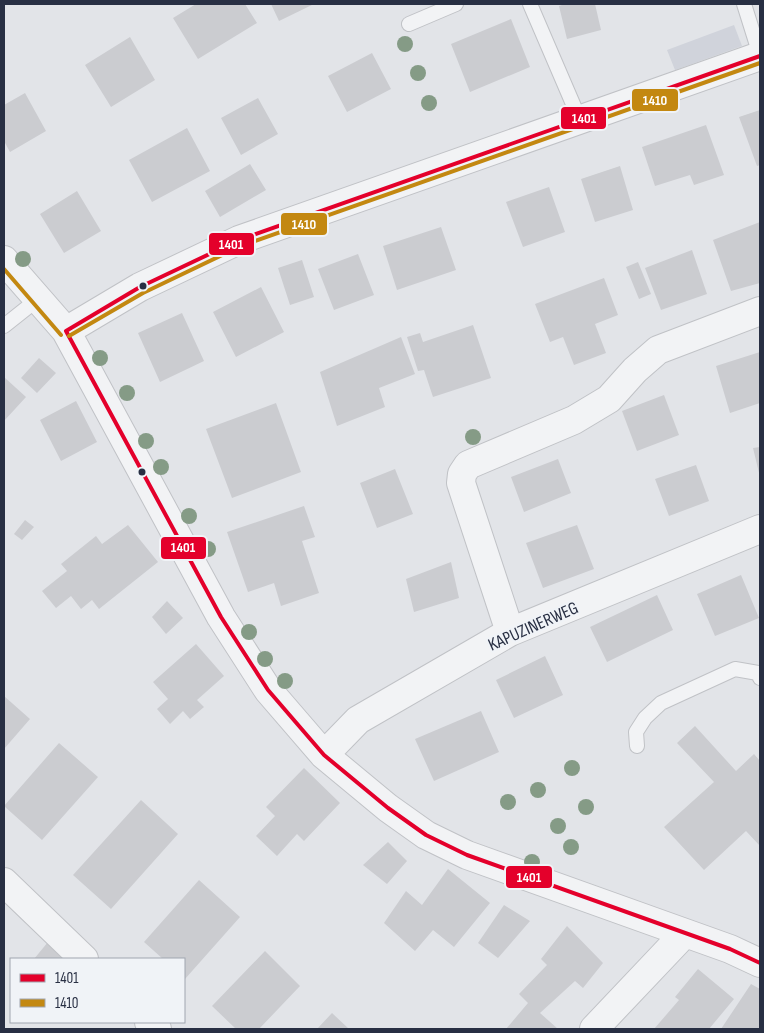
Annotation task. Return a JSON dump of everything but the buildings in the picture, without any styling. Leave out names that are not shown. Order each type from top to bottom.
[{"type":"street","points":[[66,331],[140,288],[240,240],[760,55]]},
{"type":"street","points":[[4,260],[66,331],[222,617],[268,690],[324,755],[388,808],[426,835],[467,855],[760,963]]},
{"type":"street","points":[[510,632],[461,482],[462,474],[468,465],[574,420],[608,399],[635,370],[658,350],[760,311]]},
{"type":"street","name":"KAPUZINERWEG","points":[[324,755],[358,720],[510,632],[760,530]]},
{"type":"street","points":[[4,882],[83,958]]},
{"type":"street","points":[[594,1029],[684,934]]},
{"type":"lane","points":[[409,24],[456,4]]},
{"type":"lane","points":[[530,4],[579,118]]},
{"type":"lane","points":[[744,4],[760,55]]},
{"type":"lane","points":[[4,326],[38,299]]},
{"type":"lane","points":[[637,746],[636,732],[645,718],[662,703],[735,669],[758,674],[760,678]]},
{"type":"shaded area","points":[[734,25],[742,46],[675,70],[667,50]]},
{"type":"transit line","name":"1401","points":[[66,331],[140,287],[239,240],[760,56]]},
{"type":"transit line","name":"1410","points":[[69,336],[143,293],[241,246],[760,63]]},
{"type":"transit line","name":"1410","points":[[4,269],[61,335]]},
{"type":"transit line","name":"1401","points":[[66,331],[221,617],[268,690],[324,755],[388,808],[426,835],[467,855],[730,949],[760,963]]}]
